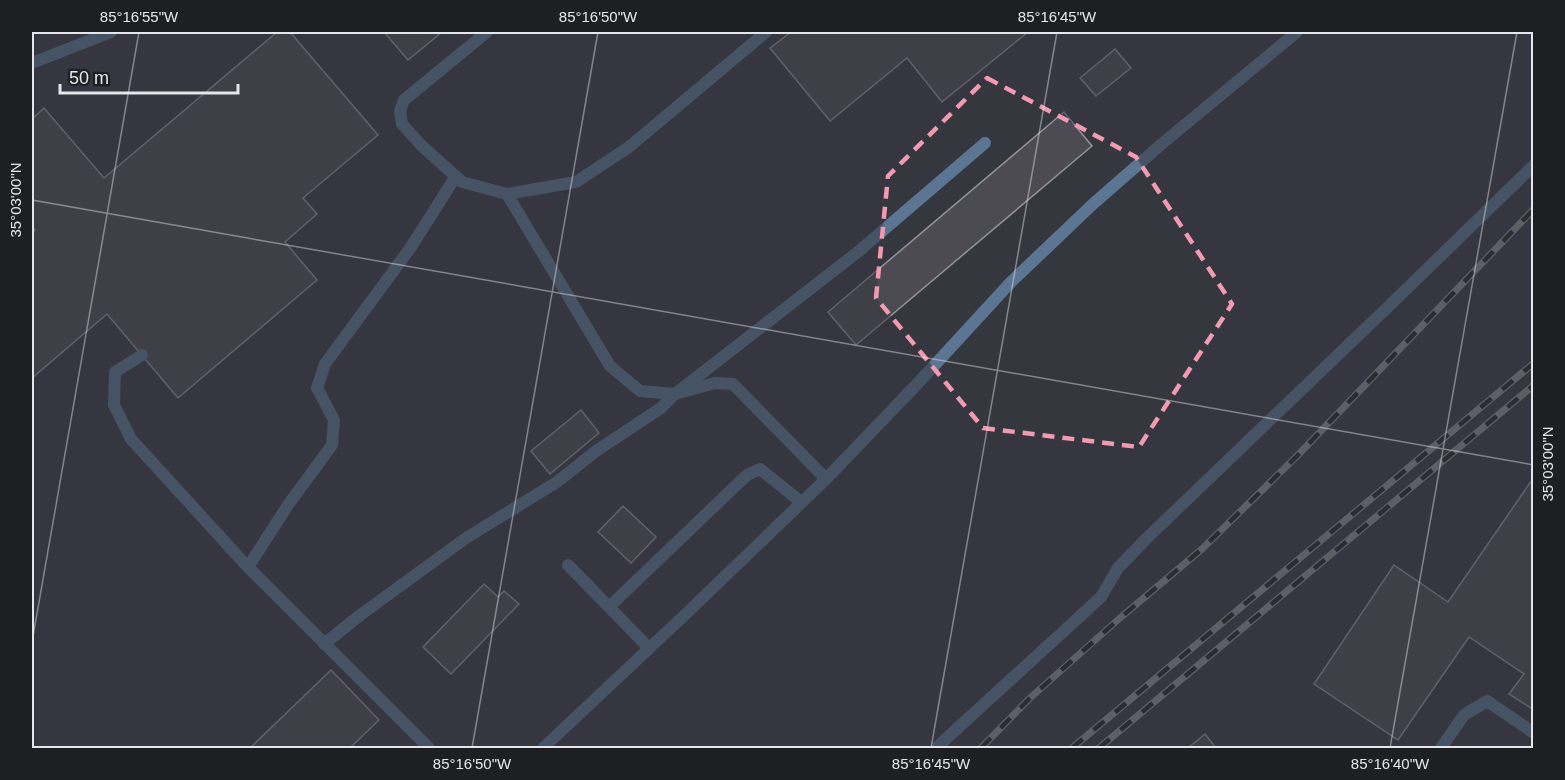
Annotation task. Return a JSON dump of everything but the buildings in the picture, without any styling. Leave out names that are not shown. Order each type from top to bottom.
[{"type":"lane","points":[[32,63],[111,32]]},
{"type":"lane","points":[[487,32],[404,100],[400,111],[402,124],[462,182],[507,194],[576,182],[629,147],[766,32]]},
{"type":"lane","points":[[543,748],[826,479],[1011,282],[1093,204],[1297,32]]},
{"type":"lane","points":[[324,644],[466,538],[557,482],[596,451],[661,408],[675,394],[859,251],[985,143]]},
{"type":"lane","points":[[936,748],[1101,597],[1118,568],[1147,537],[1533,165]]},
{"type":"lane","points":[[248,567],[288,505],[332,445],[334,420],[317,388],[325,364],[411,247],[456,176]]},
{"type":"lane","points":[[507,194],[610,366],[640,391],[675,394],[715,383],[733,384],[826,479]]},
{"type":"lane","points":[[142,355],[115,372],[114,405],[131,439],[248,567],[429,748]]},
{"type":"lane","points":[[609,607],[747,476],[760,469],[801,502]]},
{"type":"lane","points":[[568,565],[649,648]]},
{"type":"lane","points":[[1441,748],[1464,715],[1487,701],[1533,733]]},
{"type":"highlighted area","points":[[987,78],[1136,157],[1232,304],[1139,447],[983,428],[876,298],[888,176]]},
{"type":"railway","points":[[981,748],[1030,698],[1202,549],[1296,457],[1534,209]]},
{"type":"railway","points":[[1072,748],[1534,363]]},
{"type":"railway","points":[[1099,748],[1534,385]]}]
